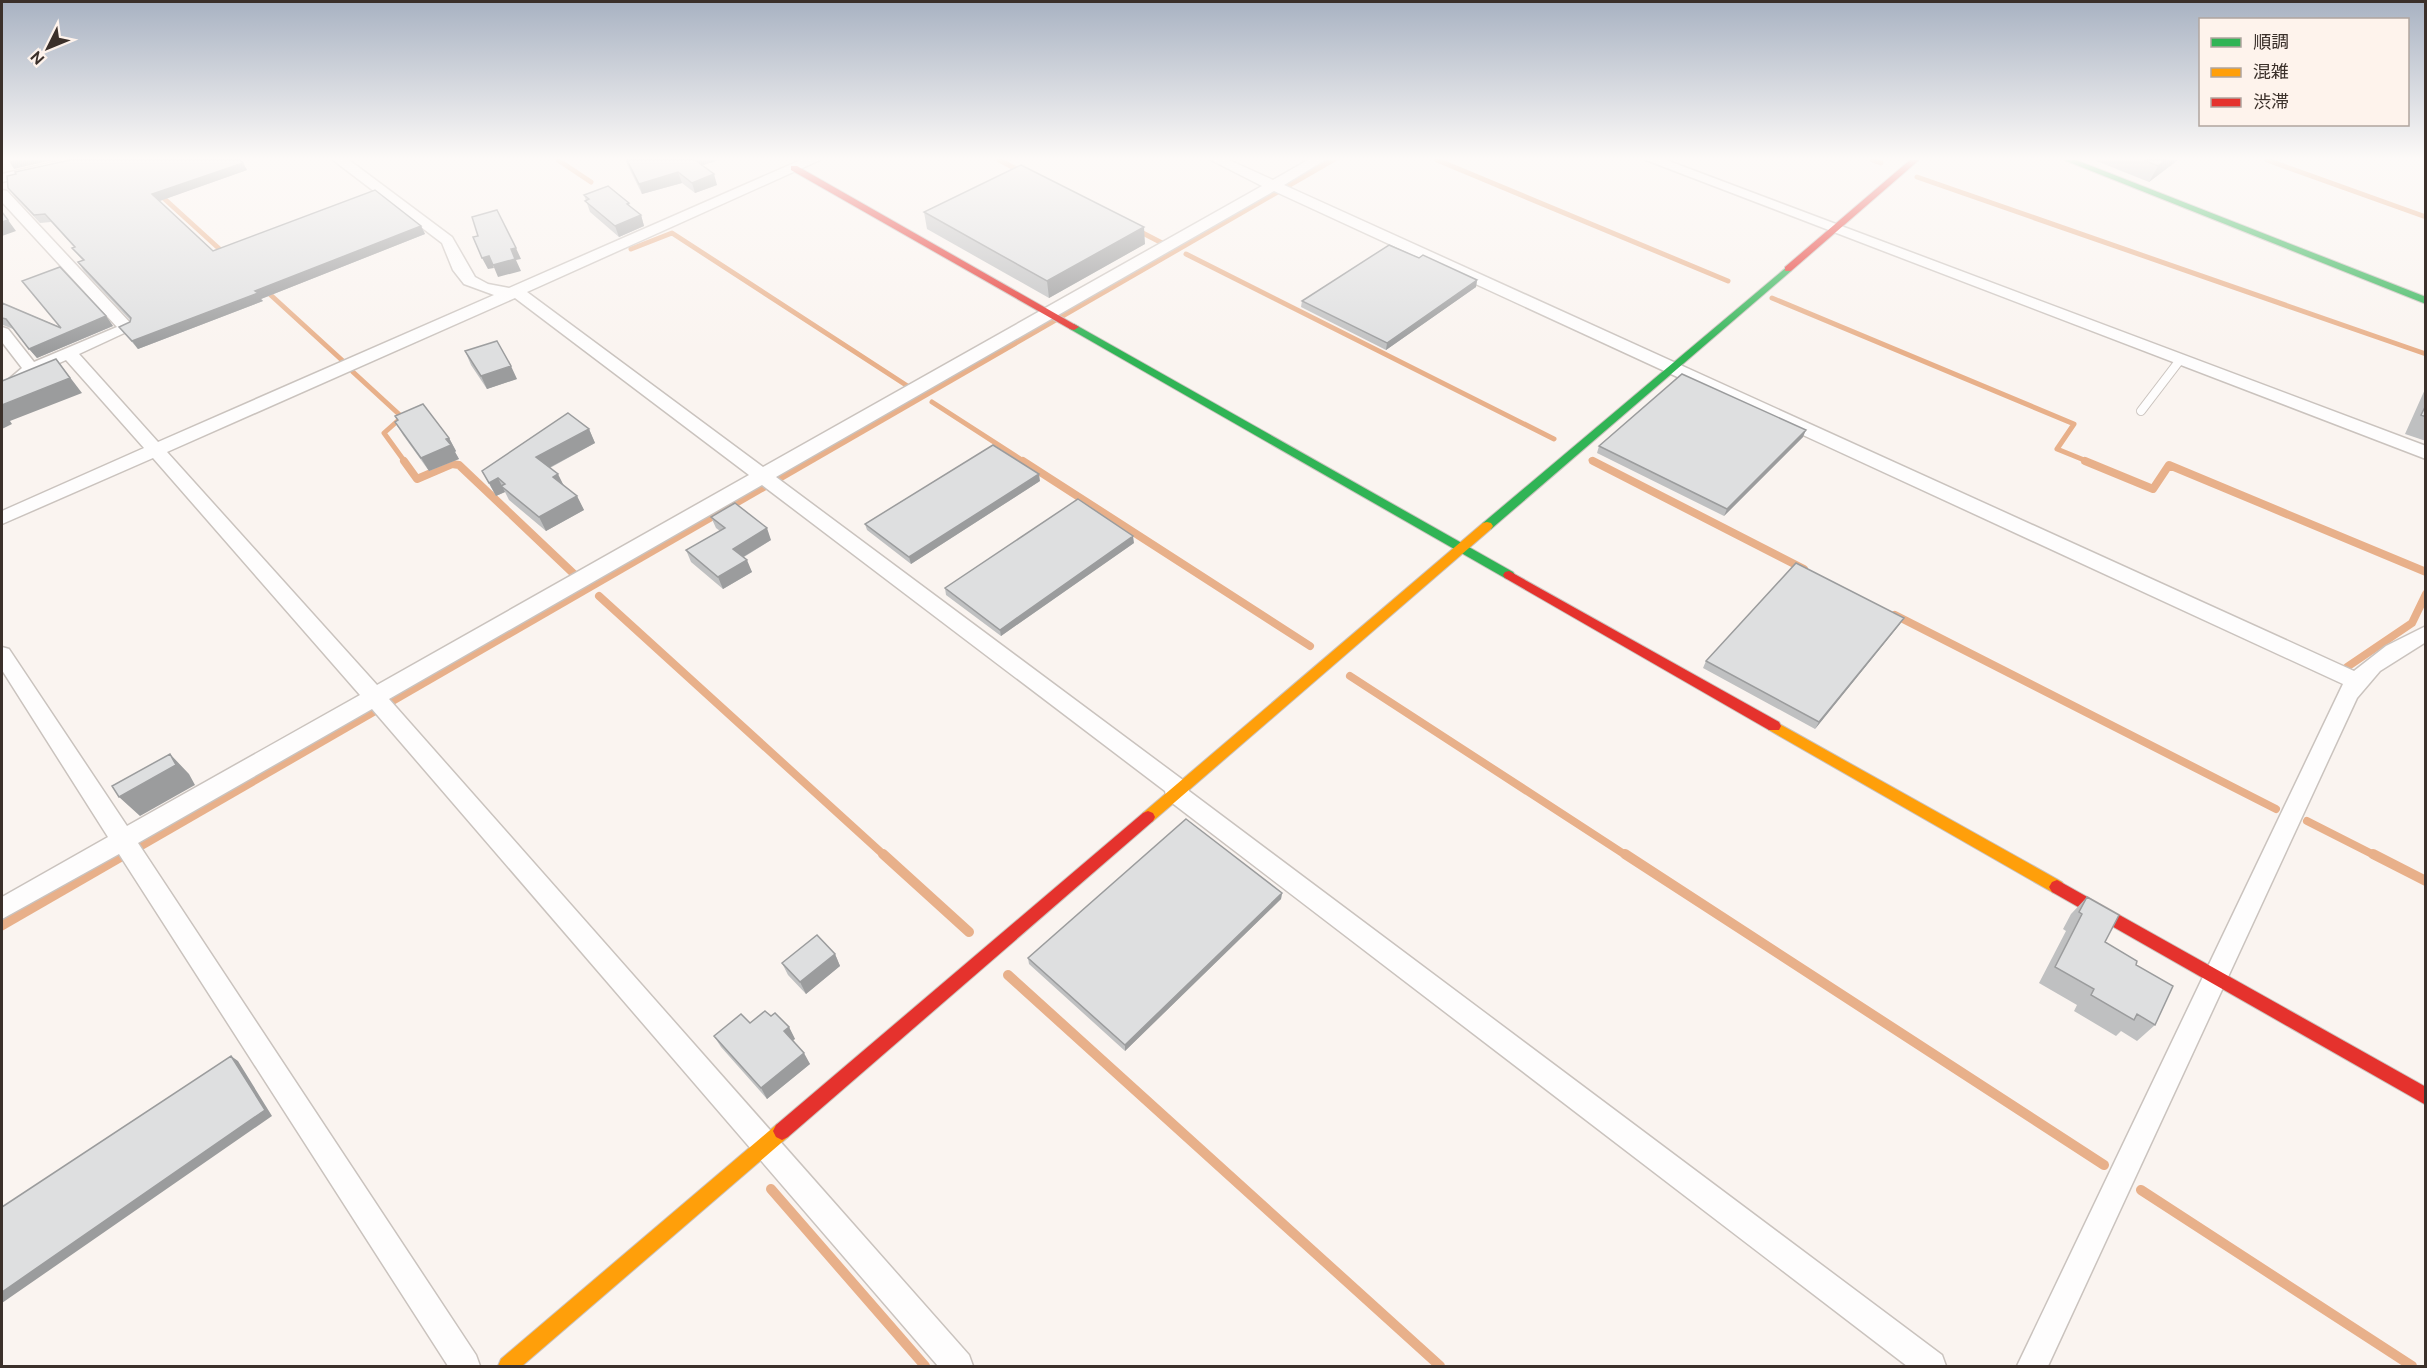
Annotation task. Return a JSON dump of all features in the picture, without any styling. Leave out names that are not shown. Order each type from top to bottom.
[{"type":"street","points":[[2,393],[31,369],[127,328],[30,224]]},
{"type":"street","points":[[425,224],[454,248],[461,270],[469,280],[482,287],[513,292],[769,480],[1931,1366]]},
{"type":"street","points":[[2,518],[668,224]]},
{"type":"street","points":[[889,224],[2216,980],[2426,1097]]},
{"type":"street","points":[[2,909],[127,847],[1217,224]]},
{"type":"street","points":[[1359,224],[2356,681]]},
{"type":"street","points":[[1821,224],[2426,453]]},
{"type":"street","points":[[508,1366],[1671,366],[1841,224]]},
{"type":"street","points":[[2230,224],[2426,301]]},
{"type":"street","points":[[2,332],[31,369]]},
{"type":"street","points":[[69,353],[379,703],[958,1366]]},
{"type":"street","points":[[2032,1366],[2356,681],[2385,655],[2426,633]]},
{"type":"street","points":[[2,654],[465,1366]]},
{"type":"lane","points":[[2141,411],[2180,360]]},
{"type":"shaded area","points":[[1215,224],[1227,224],[2,931],[2,917]]},
{"type":"building","points":[[54,224],[184,224],[213,251],[285,224],[418,224],[421,226],[255,291],[258,293],[132,341],[119,327],[130,322],[131,318],[78,262],[84,260],[72,248],[75,247]]},
{"type":"building","points":[[474,224],[504,224],[516,248],[511,249],[515,259],[493,265],[489,256],[482,258],[473,237],[478,236]]},
{"type":"building","points":[[945,224],[1138,224],[1144,227],[1047,281]]},
{"type":"building","points":[[1389,245],[1419,258],[1423,255],[1477,280],[1387,343],[1302,301]]},
{"type":"building","points":[[60,267],[106,316],[29,349],[6,319],[2,318],[2,303],[61,328],[22,281]]},
{"type":"building","points":[[497,341],[511,366],[481,376],[465,351]]},
{"type":"building","points":[[56,359],[70,378],[2,405],[2,381]]},
{"type":"building","points":[[1682,374],[1806,430],[1727,509],[1599,446]]},
{"type":"building","points":[[423,404],[449,438],[446,439],[451,445],[421,458],[395,422],[398,420],[395,416]]},
{"type":"building","points":[[2426,405],[2426,417],[2421,415]]},
{"type":"building","points":[[568,413],[589,429],[536,457],[558,474],[553,477],[577,496],[539,517],[501,486],[505,484],[498,478],[489,483],[482,471]]},
{"type":"building","points":[[993,445],[1039,474],[909,557],[865,524]]},
{"type":"building","points":[[1078,499],[1133,536],[1000,630],[945,588]]},
{"type":"building","points":[[735,503],[767,528],[733,549],[747,560],[718,577],[686,550],[725,528],[711,517]]},
{"type":"building","points":[[1796,563],[1904,618],[1819,722],[1706,661]]},
{"type":"building","points":[[170,754],[176,765],[119,797],[112,786]]},
{"type":"building","points":[[1186,819],[1282,893],[1125,1045],[1028,958]]},
{"type":"building","points":[[2087,897],[2119,915],[2105,942],[2137,961],[2136,965],[2173,986],[2155,1025],[2137,1014],[2134,1020],[2091,995],[2094,989],[2055,967],[2082,914],[2079,912]]},
{"type":"building","points":[[817,935],[835,954],[800,982],[782,963]]},
{"type":"building","points":[[765,1011],[771,1016],[775,1013],[789,1027],[784,1031],[804,1053],[761,1088],[714,1036],[741,1014],[750,1023]]},
{"type":"building","points":[[231,1056],[265,1110],[2,1292],[2,1207]]},
{"type":"waterway","points":[[192,224],[225,254]]},
{"type":"waterway","points":[[1591,224],[1728,281]]},
{"type":"waterway","points":[[2052,224],[2426,354]]},
{"type":"waterway","points":[[1137,230],[1162,243]]},
{"type":"waterway","points":[[631,249],[672,233],[909,387]]},
{"type":"waterway","points":[[1186,254],[1554,439]]},
{"type":"waterway","points":[[263,288],[344,362]]},
{"type":"waterway","points":[[1772,298],[2074,424],[2057,449],[2089,462]]},
{"type":"waterway","points":[[353,372],[402,417],[384,433],[405,462]]},
{"type":"waterway","points":[[932,402],[1025,462]]},
{"type":"waterway","points":[[1591,460],[1596,462]]},
{"type":"waterway","points":[[404,461],[417,479],[452,464],[459,465],[575,575]]},
{"type":"waterway","points":[[1023,461],[1310,646]]},
{"type":"waterway","points":[[1593,461],[1804,569]]},
{"type":"waterway","points":[[2085,461],[2153,489],[2169,465],[2426,572]]},
{"type":"waterway","points":[[2347,667],[2412,623],[2426,594]]},
{"type":"waterway","points":[[599,596],[885,856]]},
{"type":"waterway","points":[[1895,615],[2276,809]]},
{"type":"waterway","points":[[1350,676],[1627,856]]},
{"type":"waterway","points":[[2307,821],[2376,856]]},
{"type":"waterway","points":[[883,854],[969,932]]},
{"type":"waterway","points":[[1625,854],[2104,1165]]},
{"type":"waterway","points":[[2373,854],[2426,881]]},
{"type":"waterway","points":[[1008,975],[1440,1366]]},
{"type":"waterway","points":[[771,1189],[925,1366]]},
{"type":"waterway","points":[[2141,1190],[2412,1366]]},
{"type":"traffic: fast","points":[[2230,224],[2426,301]]},
{"type":"traffic: fast","points":[[1487,526],[1788,269]]},
{"type":"traffic: fast","points":[[1074,327],[1509,575]]},
{"type":"traffic: slow","points":[[1148,817],[1487,526]]},
{"type":"traffic: slow","points":[[1774,726],[2057,887]]},
{"type":"traffic: slow","points":[[508,1366],[782,1131]]},
{"type":"traffic: jam","points":[[892,224],[1074,327]]},
{"type":"traffic: jam","points":[[1788,269],[1841,224]]},
{"type":"traffic: jam","points":[[1509,575],[1774,726]]},
{"type":"traffic: jam","points":[[782,1131],[1148,817]]},
{"type":"traffic: jam","points":[[2057,887],[2426,1097]]}]
